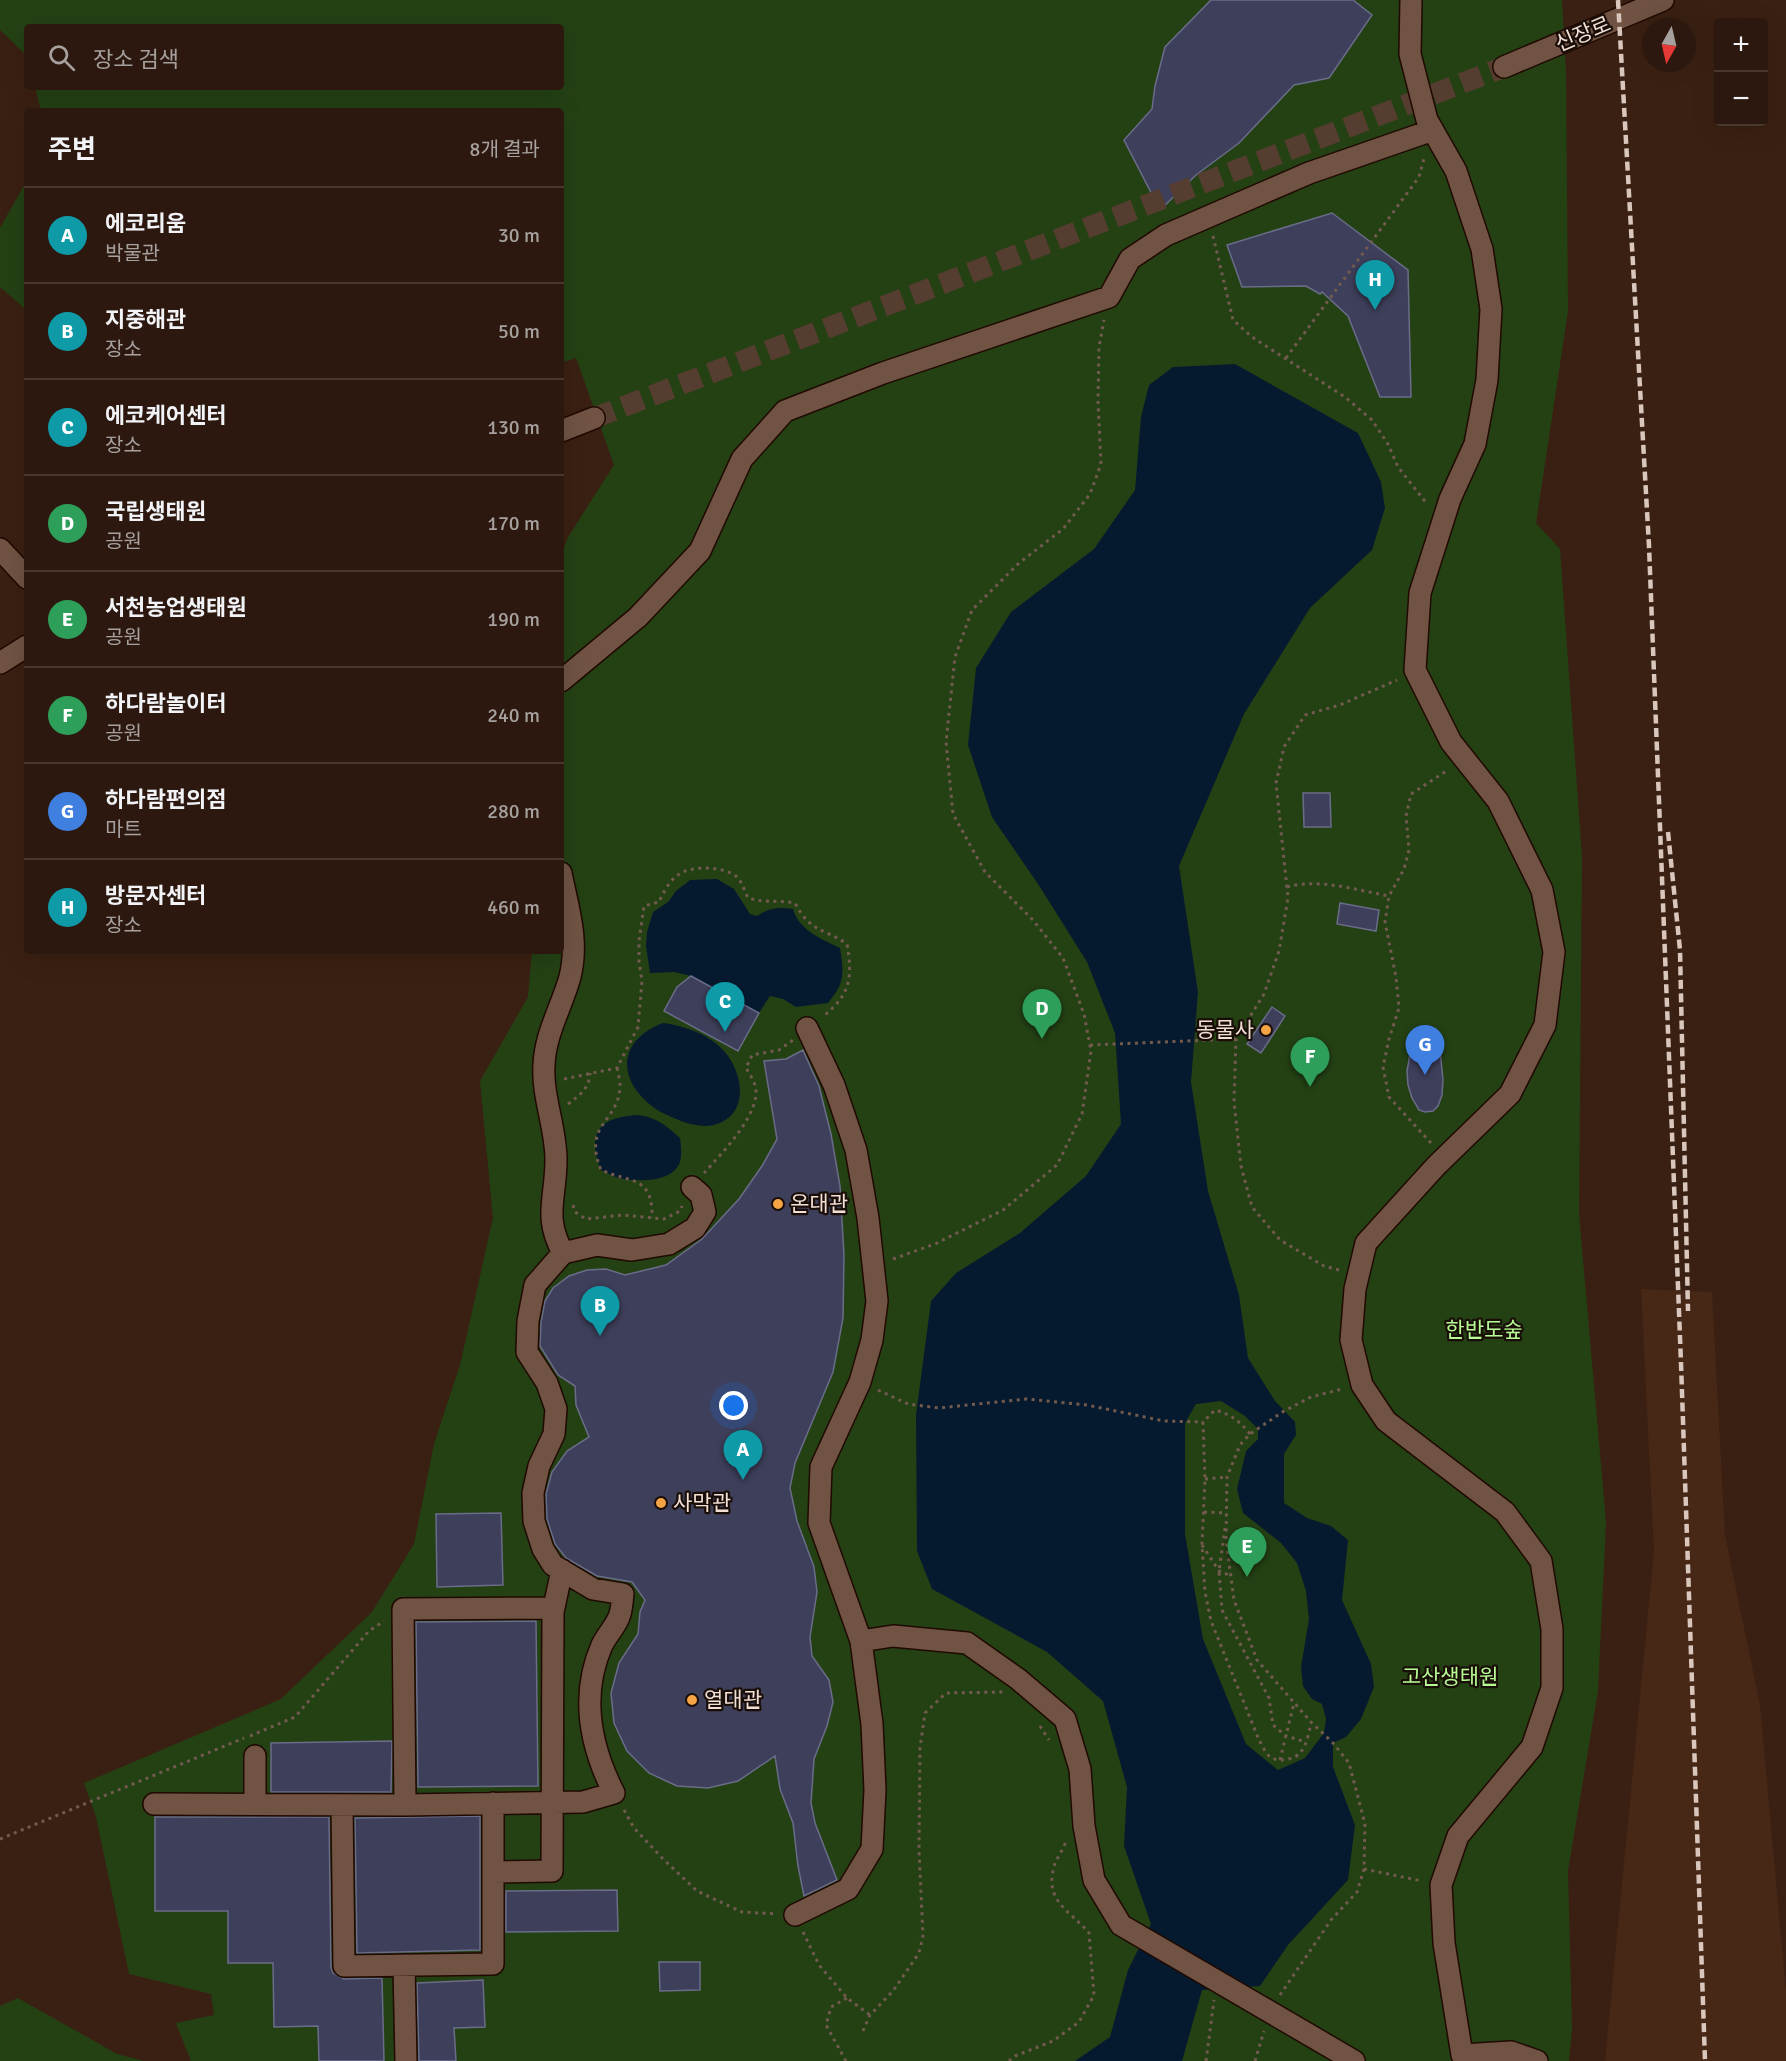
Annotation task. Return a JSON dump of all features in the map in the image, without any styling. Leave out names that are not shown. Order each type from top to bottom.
[{"type":"street","points":[[1411,0],[1410,54],[1427,120],[1456,171],[1482,249],[1491,309],[1487,380],[1475,444],[1450,499],[1420,593],[1415,670],[1451,742],[1498,801],[1542,890],[1554,952],[1545,1025],[1510,1094],[1445,1157],[1366,1243],[1355,1289],[1351,1340],[1362,1385],[1386,1421],[1505,1512],[1541,1561],[1552,1629],[1552,1688],[1532,1748],[1458,1836],[1441,1885],[1454,2058],[1511,2052],[1537,2061]]},
{"type":"street","name":"신장로","points":[[1504,67],[1663,0]]},
{"type":"street","points":[[564,679],[638,617],[700,551],[742,459],[785,411],[883,374],[1109,297],[1130,259],[1166,235],[1309,173],[1433,130]]},
{"type":"street","points":[[564,430],[594,418]]},
{"type":"street","points":[[0,549],[24,575]]},
{"type":"street","points":[[0,663],[24,648]]},
{"type":"street","points":[[563,1253],[554,1235],[550,1214],[556,1177],[556,1143],[544,1084],[544,1063],[548,1040],[570,976],[574,947],[572,922],[564,886]]},
{"type":"street","points":[[795,1915],[848,1889],[872,1849],[875,1790],[872,1735],[861,1641],[819,1523],[821,1467],[860,1382],[872,1340],[877,1301],[874,1265],[856,1150],[834,1085],[807,1029]]},
{"type":"street","points":[[154,1804],[405,1806],[583,1802],[614,1793],[604,1774],[591,1735],[590,1688],[602,1646],[619,1617],[623,1594],[593,1589],[553,1565],[543,1549],[534,1521],[533,1494],[539,1466],[554,1434],[556,1410],[548,1383],[527,1352],[528,1321],[535,1285],[563,1253],[597,1245],[632,1250],[669,1245],[695,1228],[705,1212],[701,1195],[692,1187]]},
{"type":"street","points":[[493,1872],[552,1871],[553,1608],[562,1570]]},
{"type":"street","points":[[405,1806],[403,1609],[553,1608]]},
{"type":"street","points":[[861,1641],[893,1635],[966,1643],[1018,1679],[1065,1719],[1080,1769],[1084,1826],[1094,1880],[1121,1925],[1354,2061]]},
{"type":"street","points":[[255,1756],[255,1804]]},
{"type":"street","points":[[342,1805],[344,1966],[493,1964],[493,1803]]},
{"type":"street","points":[[404,1965],[406,2061]]},
{"type":"path","points":[[1286,358],[1419,177],[1433,130]]},
{"type":"path","points":[[1208,217],[1233,320],[1252,337],[1345,396],[1372,420],[1388,444],[1398,467],[1421,498],[1444,519]]},
{"type":"path","points":[[874,1265],[934,1244],[1003,1210],[1057,1165],[1082,1114],[1091,1051],[1084,1014],[1063,958],[1033,920],[985,872],[953,814],[946,742],[955,657],[972,610],[1019,563],[1063,529],[1090,494],[1101,464],[1099,347],[1109,297]]},
{"type":"path","points":[[1359,1274],[1324,1266],[1280,1240],[1252,1207],[1240,1166],[1234,1102],[1236,1039],[1264,994],[1279,951],[1288,898],[1276,783],[1284,747],[1305,715],[1340,705],[1384,687],[1415,670]]},
{"type":"path","points":[[1445,1157],[1389,1097],[1383,1067],[1399,1008],[1396,977],[1385,922],[1389,896],[1404,870],[1409,850],[1406,816],[1411,794],[1465,759]]},
{"type":"path","points":[[572,1199],[575,1212],[586,1220],[623,1215],[652,1218],[664,1219],[680,1211],[692,1187],[740,1131],[752,1109],[756,1087],[746,1068],[752,1055],[780,1050],[839,1003],[848,986],[851,966],[847,944],[834,935],[813,927],[802,916],[795,903],[775,900],[762,902],[748,898],[737,877],[721,869],[701,868],[678,874],[664,891],[659,902],[644,906],[639,941],[642,981],[638,1027],[617,1068],[620,1087],[614,1106],[596,1137],[595,1156],[601,1170],[617,1177],[636,1180],[648,1192],[652,1204],[652,1218]]},
{"type":"path","points":[[1287,887],[1298,884],[1320,884],[1389,896]]},
{"type":"path","points":[[1090,1045],[1236,1039]]},
{"type":"path","points":[[544,1084],[617,1068]]},
{"type":"path","points":[[566,1112],[567,1105],[583,1093],[590,1083],[590,1073]]},
{"type":"path","points":[[860,1382],[908,1404],[939,1408],[1026,1399],[1087,1405],[1164,1421],[1203,1422],[1215,1410],[1229,1414],[1250,1434]]},
{"type":"path","points":[[1255,2061],[1269,2012],[1331,1920],[1357,1892],[1364,1869],[1365,1824],[1349,1763],[1257,1660],[1234,1600],[1226,1539],[1227,1477],[1240,1445],[1250,1434],[1284,1411],[1311,1397],[1362,1385]]},
{"type":"path","points":[[1203,1422],[1205,1479],[1202,1544],[1205,1592],[1210,1621],[1259,1740],[1268,1756],[1280,1760],[1300,1753],[1306,1742],[1311,1722]]},
{"type":"path","points":[[1205,1479],[1227,1477]]},
{"type":"path","points":[[1203,1512],[1227,1512]]},
{"type":"path","points":[[1227,1512],[1219,1571],[1222,1610],[1269,1698],[1273,1725],[1286,1736],[1306,1742]]},
{"type":"path","points":[[1202,1544],[1219,1571],[1231,1576]]},
{"type":"path","points":[[0,1839],[295,1717],[369,1631],[403,1609]]},
{"type":"path","points":[[863,2031],[870,2015],[893,1991],[919,1953],[922,1936],[919,1850],[920,1748],[925,1713],[946,1693],[1006,1692]]},
{"type":"path","points":[[1280,1760],[1294,1703]]},
{"type":"path","points":[[1040,1726],[1051,1743]]},
{"type":"path","points":[[614,1793],[634,1828],[697,1891],[742,1912],[795,1915],[819,1965],[847,1998],[870,2015]]},
{"type":"path","points":[[1009,2061],[1015,2056],[1053,2041],[1079,2022],[1094,1995],[1089,1933],[1063,1910],[1050,1883],[1054,1864],[1067,1839]]},
{"type":"path","points":[[1364,1869],[1441,1885]]},
{"type":"path","points":[[1206,2061],[1216,1980]]},
{"type":"path","points":[[846,2061],[826,2025],[831,2007],[847,1998]]},
{"type":"shaded area","points":[[1641,1289],[1712,1292],[1725,1535],[1760,1705],[1786,1992],[1786,2061],[1605,2061],[1654,1551]]},
{"type":"green space","points":[[0,0],[1562,0],[1566,72],[1568,311],[1536,523],[1560,549],[1582,857],[1579,1214],[1606,1522],[1598,1691],[1568,1871],[1572,2029],[1569,2061],[191,2061],[176,2023],[214,2015],[211,1994],[129,1974],[96,1817],[84,1783],[281,1699],[372,1612],[414,1544],[434,1444],[460,1365],[493,1218],[480,1081],[528,997],[532,954],[564,954],[564,547],[568,537],[614,465],[576,358],[564,362],[564,108],[40,108],[36,90],[564,90],[564,24],[24,24],[24,53],[0,30]]},
{"type":"green space","points":[[24,185],[24,308],[0,287],[0,228]]},
{"type":"green space","points":[[18,1998],[117,2054],[144,2061],[0,2061],[0,2006]]},
{"type":"water","points":[[1235,364],[1358,433],[1381,482],[1385,508],[1372,550],[1310,608],[1244,714],[1179,866],[1198,992],[1191,1082],[1208,1191],[1239,1295],[1248,1358],[1275,1401],[1295,1422],[1296,1435],[1284,1454],[1284,1503],[1307,1518],[1331,1526],[1348,1540],[1342,1600],[1371,1664],[1374,1687],[1361,1719],[1346,1737],[1333,1743],[1333,1767],[1355,1825],[1348,1880],[1288,1945],[1260,1986],[1202,1990],[1182,2061],[1075,2061],[1110,2037],[1128,1970],[1151,1924],[1124,1846],[1127,1787],[1103,1701],[1047,1652],[932,1589],[917,1551],[916,1415],[931,1301],[956,1273],[1020,1233],[1086,1176],[1121,1124],[1115,1033],[1087,962],[992,817],[968,745],[976,668],[1011,612],[1094,549],[1135,490],[1141,417],[1149,385],[1173,367]],"holes":[[[1221,1401],[1245,1416],[1258,1429],[1258,1439],[1246,1451],[1237,1489],[1243,1513],[1281,1543],[1297,1563],[1306,1591],[1309,1619],[1301,1667],[1303,1686],[1312,1699],[1322,1704],[1326,1719],[1324,1733],[1305,1758],[1278,1770],[1246,1744],[1203,1639],[1185,1534],[1185,1423],[1196,1404]]]},
{"type":"water","points":[[717,879],[734,889],[750,914],[757,916],[774,909],[793,909],[805,928],[840,948],[842,977],[838,989],[828,1003],[796,1007],[783,999],[770,996],[759,1013],[691,976],[674,972],[650,973],[646,946],[647,932],[653,912],[668,902],[676,891],[690,880]]},
{"type":"water","points":[[663,1023],[680,1026],[704,1035],[718,1045],[731,1060],[739,1080],[740,1091],[739,1102],[728,1119],[709,1126],[695,1125],[663,1113],[641,1096],[628,1073],[627,1061],[630,1050],[637,1039],[648,1030]]},
{"type":"water","points":[[638,1115],[661,1123],[680,1138],[680,1162],[670,1174],[653,1179],[635,1180],[619,1178],[601,1170],[595,1146],[596,1136],[600,1129],[614,1119]]},
{"type":"building","points":[[1211,0],[1353,0],[1372,15],[1329,78],[1294,85],[1239,143],[1196,175],[1160,210],[1124,140],[1152,109],[1165,47]]},
{"type":"building","points":[[1332,213],[1408,270],[1411,397],[1380,397],[1348,316],[1322,292],[1320,294],[1306,286],[1242,287],[1227,245]]},
{"type":"building","points":[[1303,793],[1330,793],[1331,827],[1304,827]]},
{"type":"building","points":[[1340,903],[1379,910],[1376,931],[1337,924]]},
{"type":"building","points":[[691,976],[759,1013],[738,1051],[664,1011],[677,987]]},
{"type":"building","name":"동물사","points":[[1272,1007],[1285,1016],[1261,1053],[1247,1044]]},
{"type":"building","points":[[1425,1034],[1435,1040],[1440,1050],[1443,1080],[1442,1095],[1438,1106],[1433,1111],[1425,1112],[1419,1110],[1412,1098],[1407,1071],[1412,1043],[1416,1035]]},
{"type":"building","points":[[803,1050],[819,1086],[831,1134],[840,1186],[844,1255],[843,1318],[833,1372],[795,1463],[790,1488],[797,1521],[814,1567],[817,1592],[810,1637],[812,1656],[829,1680],[833,1702],[827,1726],[814,1759],[811,1803],[815,1823],[837,1880],[804,1896],[793,1823],[780,1789],[775,1756],[738,1781],[708,1788],[677,1786],[649,1773],[627,1751],[614,1723],[611,1693],[619,1663],[638,1634],[640,1612],[645,1600],[632,1582],[597,1576],[566,1558],[555,1544],[547,1519],[546,1494],[552,1472],[567,1451],[589,1437],[576,1405],[575,1386],[558,1375],[540,1346],[545,1301],[553,1288],[569,1276],[587,1270],[606,1269],[625,1275],[666,1265],[702,1239],[739,1199],[777,1139],[764,1061],[786,1059]]},
{"type":"building","points":[[501,1513],[503,1585],[437,1587],[436,1514]]},
{"type":"building","points":[[536,1621],[538,1786],[418,1787],[416,1622]]},
{"type":"building","points":[[392,1741],[391,1792],[271,1792],[271,1743]]},
{"type":"building","points":[[480,1816],[480,1950],[357,1953],[355,1818]]},
{"type":"building","points":[[155,1817],[329,1817],[331,1967],[333,1973],[344,1979],[382,1978],[384,2061],[319,2061],[318,2026],[274,2027],[273,1963],[228,1963],[228,1911],[155,1911]]},
{"type":"building","points":[[617,1890],[618,1931],[506,1932],[506,1891]]},
{"type":"building","points":[[659,1962],[700,1962],[700,1990],[660,1991]]},
{"type":"building","points":[[483,1980],[485,2027],[454,2028],[456,2061],[419,2061],[417,1983]]},
{"type":"tunnel","points":[[594,418],[1504,67]]},
{"type":"railway","points":[[1618,0],[1649,546],[1705,2061]]},
{"type":"railway","points":[[1668,832],[1680,950],[1688,1311]]},
{"type":"place","name":"방문자센터","points":[[1375,310]]},
{"type":"place","name":"동물사","points":[[1266,1030]]},
{"type":"place","name":"에코케어센터","points":[[725,1032]]},
{"type":"place","name":"국립생태원","points":[[1042,1039]]},
{"type":"place","name":"하다람편의점","points":[[1425,1075]]},
{"type":"place","name":"하다람놀이터","points":[[1310,1087]]},
{"type":"place","name":"온대관","points":[[778,1204]]},
{"type":"place","name":"지중해관","points":[[600,1336]]},
{"type":"place","name":"에코리움","points":[[743,1480]]},
{"type":"place","name":"사막관","points":[[661,1503]]},
{"type":"place","name":"서천농업생태원","points":[[1247,1577]]},
{"type":"place","name":"열대관","points":[[692,1700]]},
{"type":"park label","name":"한반도숲","points":[[1484,1330]]},
{"type":"park label","name":"고산생태원","points":[[1450,1677]]}]
